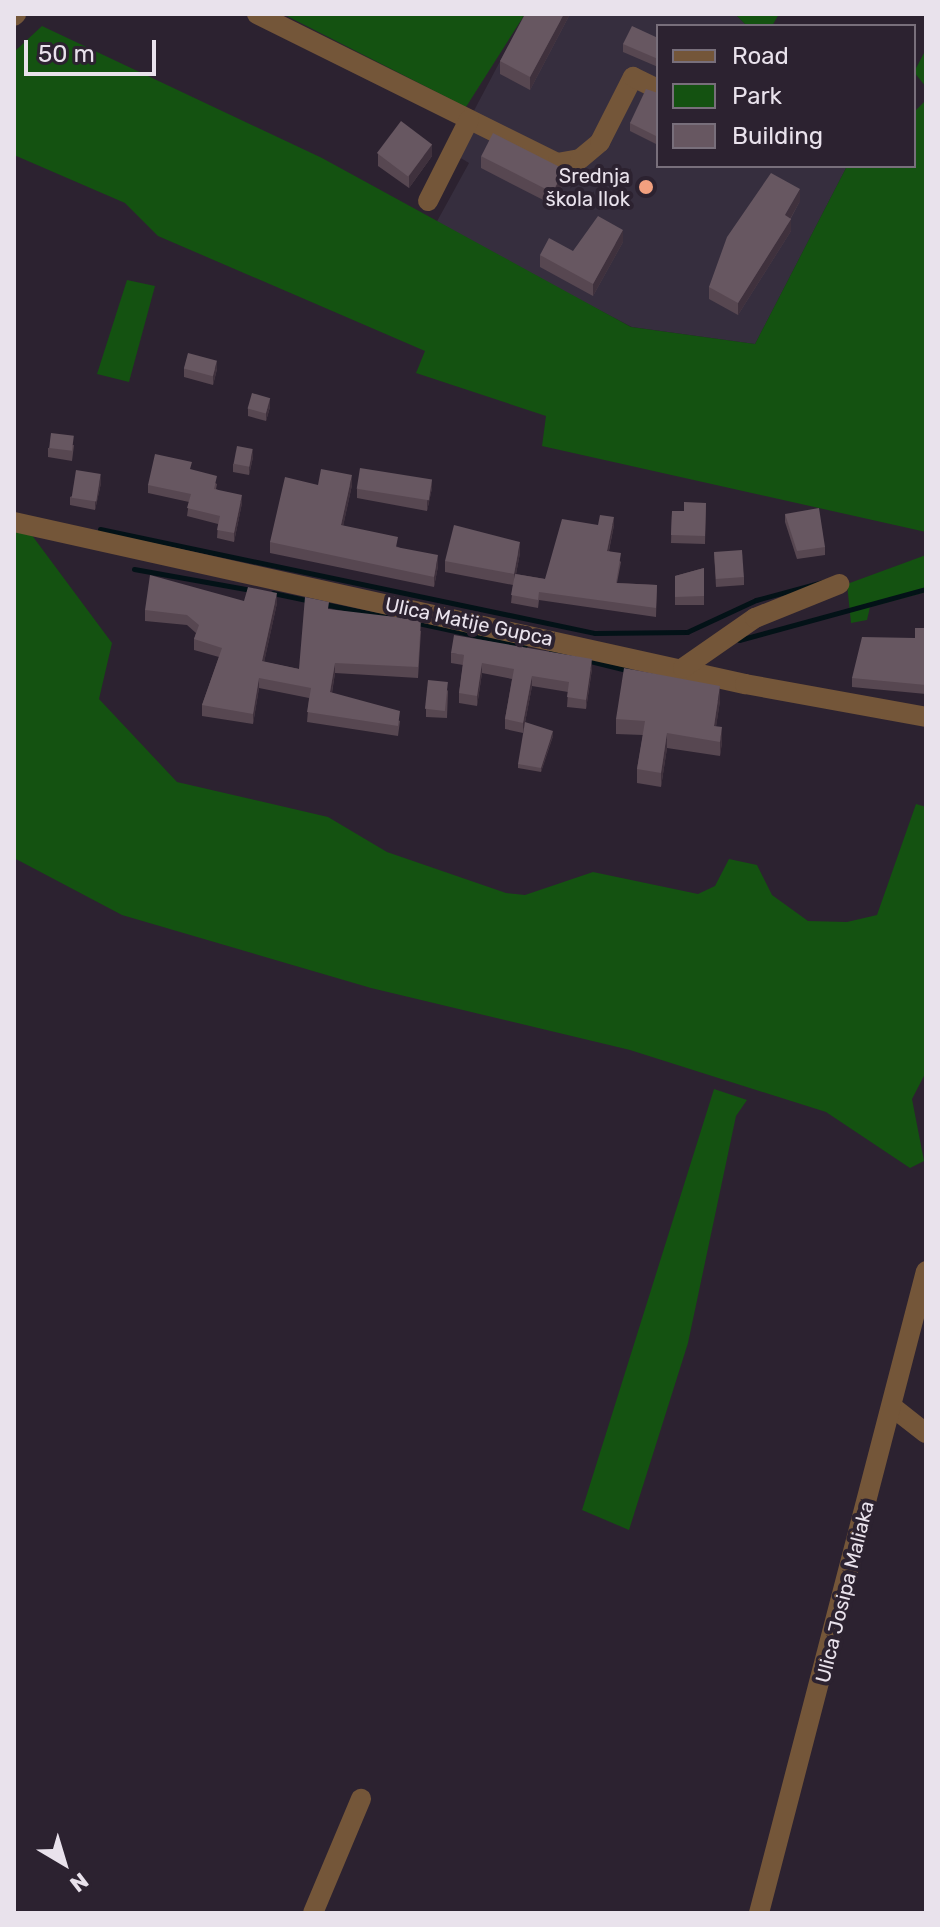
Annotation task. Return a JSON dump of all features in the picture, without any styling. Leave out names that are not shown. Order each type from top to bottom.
[{"type":"street","points":[[263,15],[557,163],[580,159],[600,142],[633,77],[656,88]]},
{"type":"street","points":[[428,201],[469,120]]},
{"type":"street","name":"Ulica Matije Gupca","points":[[14,522],[683,668],[926,717]]},
{"type":"street","points":[[683,668],[755,618],[839,584]]},
{"type":"street","name":"Ulica Josipa Maliaka","points":[[759,1913],[895,1409],[926,1271]]},
{"type":"street","points":[[895,1409],[926,1433]]},
{"type":"street","points":[[313,1913],[361,1799]]},
{"type":"shaded area","name":"Srednja škola Ilok","points":[[525,14],[735,14],[745,24],[656,24],[656,168],[846,168],[755,344],[632,327],[435,225],[469,163],[459,157],[469,120]]},
{"type":"green space","points":[[283,14],[525,14],[466,107]]},
{"type":"green space","points":[[735,14],[779,14],[773,24],[745,24]]},
{"type":"green space","points":[[42,26],[322,158],[631,327],[755,344],[846,168],[916,168],[916,110],[926,100],[926,532],[542,446],[546,416],[416,373],[425,351],[158,236],[125,203],[14,155],[14,52]]},
{"type":"green space","points":[[924,53],[926,87],[916,74]]},
{"type":"green space","points":[[127,280],[155,286],[129,382],[97,374]]},
{"type":"green space","points":[[14,531],[31,534],[112,643],[99,699],[177,782],[328,817],[387,852],[506,893],[525,895],[593,872],[698,894],[715,886],[729,859],[757,865],[772,895],[808,921],[847,922],[877,915],[916,804],[926,807],[926,1072],[912,1099],[924,1161],[910,1168],[826,1112],[630,1050],[371,988],[122,915],[14,858]]},
{"type":"green space","points":[[926,555],[926,592],[870,607],[867,620],[851,623],[847,584]]},
{"type":"green space","points":[[714,1089],[747,1100],[736,1116],[688,1343],[629,1530],[582,1510]]},
{"type":"building","points":[[525,14],[564,14],[530,77],[500,61]]},
{"type":"building","points":[[632,26],[656,37],[656,58],[623,44]]},
{"type":"building","points":[[646,89],[656,92],[656,136],[630,123]]},
{"type":"building","points":[[401,121],[432,144],[408,176],[377,153]]},
{"type":"building","points":[[493,133],[564,169],[552,192],[481,156]]},
{"type":"building","points":[[771,173],[800,189],[785,215],[791,219],[738,303],[709,287],[727,237]]},
{"type":"building","points":[[598,216],[623,230],[593,284],[540,255],[549,238],[573,251]]},
{"type":"building","points":[[188,353],[217,361],[213,376],[184,368]]},
{"type":"building","points":[[252,393],[270,398],[266,414],[248,408]]},
{"type":"building","points":[[51,433],[74,436],[72,451],[49,448]]},
{"type":"building","points":[[237,446],[253,449],[249,467],[234,464]]},
{"type":"building","points":[[155,454],[192,462],[190,469],[217,476],[214,489],[242,495],[234,533],[217,530],[220,516],[187,508],[191,494],[148,485]]},
{"type":"building","points":[[360,468],[432,479],[429,500],[357,489]]},
{"type":"building","points":[[321,469],[352,475],[341,525],[398,537],[396,547],[438,555],[434,577],[270,542],[285,477],[318,485]]},
{"type":"building","points":[[76,470],[101,474],[96,502],[72,498]]},
{"type":"building","points":[[684,502],[706,503],[705,536],[671,535],[672,511],[684,511]]},
{"type":"building","points":[[819,508],[825,547],[797,551],[785,514]]},
{"type":"building","points":[[600,515],[614,517],[607,551],[621,553],[616,583],[657,585],[656,608],[539,592],[538,600],[511,595],[515,574],[545,579],[562,519],[598,525]]},
{"type":"building","points":[[454,525],[520,542],[514,574],[445,561]]},
{"type":"building","points":[[742,550],[744,577],[716,579],[714,552]]},
{"type":"building","points":[[704,568],[704,596],[675,597],[675,576]]},
{"type":"building","points":[[150,575],[244,601],[248,587],[277,593],[262,661],[299,669],[305,597],[329,602],[328,609],[421,620],[418,667],[335,663],[330,692],[400,711],[398,726],[307,712],[311,688],[259,678],[253,714],[202,705],[222,648],[194,639],[199,625],[187,615],[145,610]]},
{"type":"building","points":[[915,628],[926,628],[926,685],[852,678],[862,637],[915,638]]},
{"type":"building","points":[[454,635],[592,659],[586,700],[567,697],[569,682],[532,676],[523,723],[505,719],[514,669],[482,663],[477,696],[459,693],[464,655],[451,653]]},
{"type":"building","points":[[624,668],[720,686],[714,726],[722,727],[720,742],[667,733],[661,773],[637,769],[645,721],[616,719]]},
{"type":"building","points":[[428,680],[448,682],[445,711],[425,709]]},
{"type":"building","points":[[525,722],[553,731],[541,768],[518,764]]},
{"type":"waterway","points":[[100,529],[595,633],[687,632],[756,600],[830,580]]},
{"type":"waterway","points":[[134,569],[251,590]]},
{"type":"waterway","points":[[739,640],[926,589]]},
{"type":"waterway","points":[[273,593],[310,601]]},
{"type":"waterway","points":[[324,604],[388,617]]},
{"type":"waterway","points":[[418,623],[525,646]]},
{"type":"waterway","points":[[551,651],[572,656]]},
{"type":"waterway","points":[[586,660],[630,671]]},
{"type":"place","name":"Srednja škola Ilok","points":[[646,187]]}]
